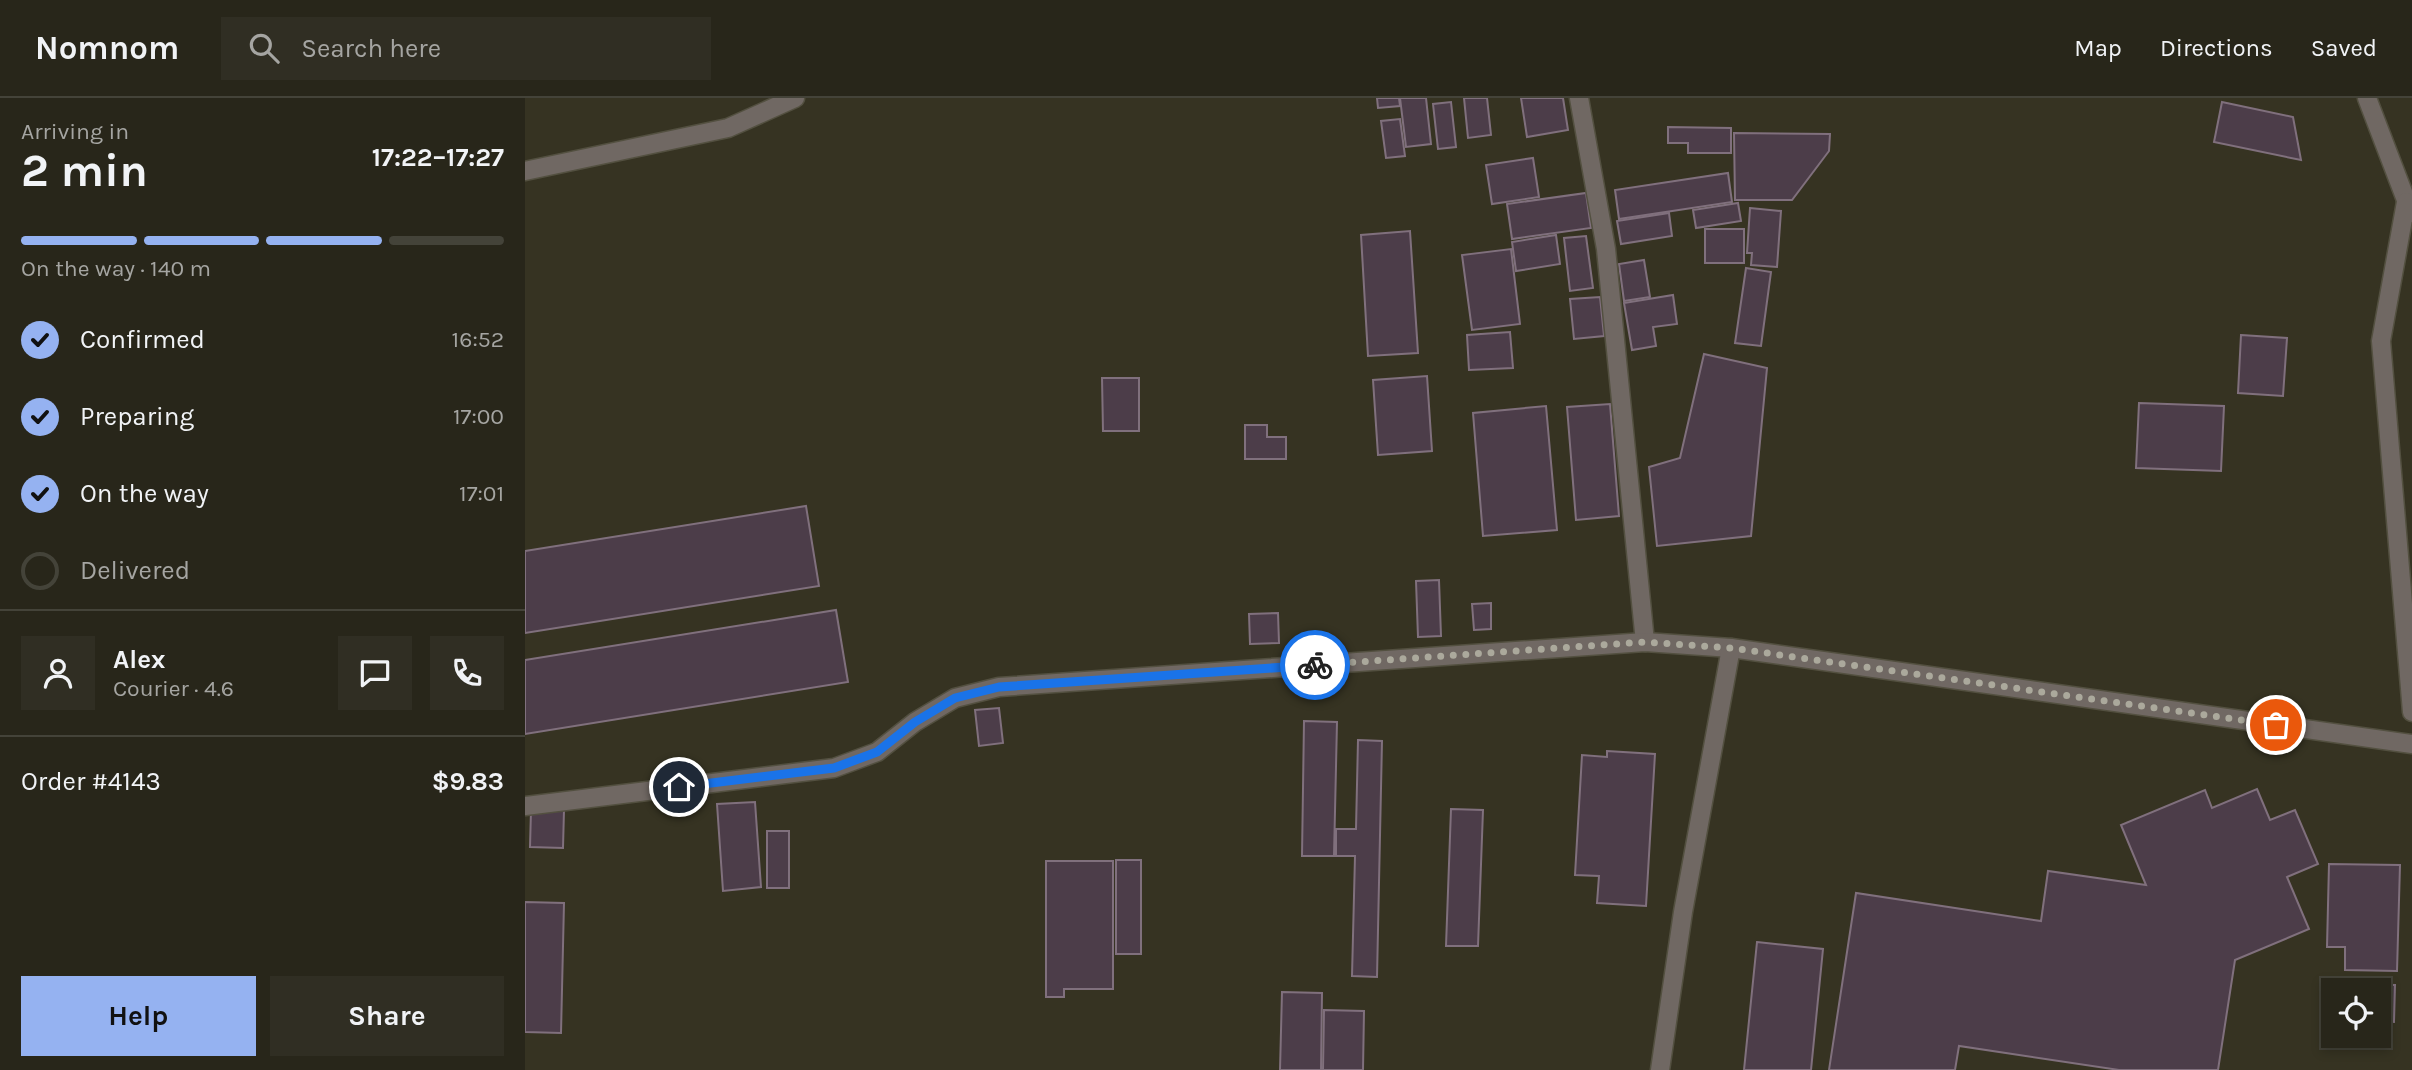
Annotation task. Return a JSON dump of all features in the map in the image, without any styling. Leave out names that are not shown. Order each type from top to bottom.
[{"type":"street","points":[[525,171],[728,128],[795,98]]},
{"type":"street","points":[[1579,98],[1607,262],[1645,642]]},
{"type":"street","points":[[2367,98],[2410,208],[2381,341],[2412,712]]},
{"type":"street","points":[[525,806],[834,768],[877,752],[915,722],[955,698],[999,687],[1645,642],[1731,648],[2412,744]]},
{"type":"street","points":[[1660,1070],[1683,912],[1731,648]]},
{"type":"building","points":[[1377,98],[1399,98],[1400,106],[1378,108]]},
{"type":"building","points":[[1400,98],[1426,98],[1431,144],[1406,147]]},
{"type":"building","points":[[1464,98],[1487,98],[1491,135],[1468,138]]},
{"type":"building","points":[[1521,98],[1563,98],[1568,130],[1527,137]]},
{"type":"building","points":[[1451,102],[1456,147],[1438,149],[1433,104]]},
{"type":"building","points":[[2222,102],[2293,117],[2301,160],[2214,142]]},
{"type":"building","points":[[1400,119],[1405,156],[1386,158],[1381,121]]},
{"type":"building","points":[[1668,127],[1731,128],[1731,153],[1688,153],[1688,143],[1668,143]]},
{"type":"building","points":[[1734,133],[1830,134],[1829,151],[1792,200],[1735,200]]},
{"type":"building","points":[[1533,158],[1539,197],[1492,204],[1486,165]]},
{"type":"building","points":[[1728,173],[1732,202],[1619,219],[1615,190]]},
{"type":"building","points":[[1586,193],[1591,228],[1512,239],[1507,204]]},
{"type":"building","points":[[1738,203],[1741,221],[1696,228],[1693,210]]},
{"type":"building","points":[[1750,208],[1781,211],[1777,267],[1751,265],[1752,253],[1747,253]]},
{"type":"building","points":[[1669,213],[1672,236],[1621,244],[1617,221]]},
{"type":"building","points":[[1705,229],[1744,229],[1744,263],[1705,263]]},
{"type":"building","points":[[1410,231],[1418,353],[1368,356],[1361,235]]},
{"type":"building","points":[[1556,235],[1560,264],[1516,271],[1512,242]]},
{"type":"building","points":[[1586,236],[1593,288],[1570,291],[1564,238]]},
{"type":"building","points":[[1511,249],[1520,324],[1472,330],[1462,255]]},
{"type":"building","points":[[1644,260],[1650,297],[1624,301],[1619,264]]},
{"type":"building","points":[[1746,268],[1771,272],[1761,346],[1735,343]]},
{"type":"building","points":[[1673,295],[1677,324],[1653,327],[1656,346],[1632,350],[1624,303]]},
{"type":"building","points":[[1600,297],[1604,336],[1574,339],[1570,299]]},
{"type":"building","points":[[1510,332],[1513,368],[1469,370],[1467,335]]},
{"type":"building","points":[[2241,335],[2287,338],[2283,396],[2238,393]]},
{"type":"building","points":[[1704,354],[1767,368],[1751,536],[1657,546],[1649,467],[1680,458]]},
{"type":"building","points":[[1427,376],[1432,451],[1378,455],[1373,380]]},
{"type":"building","points":[[1102,378],[1139,378],[1139,431],[1103,431]]},
{"type":"building","points":[[2139,403],[2224,406],[2221,471],[2136,468]]},
{"type":"building","points":[[1610,404],[1619,516],[1576,520],[1567,407]]},
{"type":"building","points":[[1546,406],[1557,530],[1483,536],[1473,413]]},
{"type":"building","points":[[1245,425],[1267,425],[1267,437],[1286,437],[1286,459],[1245,459]]},
{"type":"building","points":[[806,506],[819,586],[525,633],[525,551]]},
{"type":"building","points":[[1439,580],[1441,636],[1418,637],[1416,581]]},
{"type":"building","points":[[1491,603],[1491,629],[1474,630],[1472,604]]},
{"type":"building","points":[[836,610],[848,682],[525,734],[525,660]]},
{"type":"building","points":[[1278,613],[1279,643],[1250,644],[1249,614]]},
{"type":"building","points":[[999,708],[1003,743],[979,746],[975,710]]},
{"type":"building","points":[[1304,721],[1337,722],[1334,856],[1302,856]]},
{"type":"building","points":[[1358,740],[1382,741],[1377,977],[1352,976],[1355,856],[1336,856],[1336,829],[1356,829]]},
{"type":"building","points":[[1607,751],[1655,754],[1646,906],[1597,903],[1599,876],[1575,875],[1582,755],[1607,757]]},
{"type":"building","points":[[2257,789],[2270,820],[2295,810],[2318,864],[2287,877],[2309,929],[2235,960],[2218,1070],[2119,1070],[1959,1046],[1955,1070],[1829,1070],[1856,893],[2041,921],[2048,871],[2146,885],[2121,825],[2205,790],[2212,808]]},
{"type":"building","points":[[755,802],[761,887],[723,891],[717,804]]},
{"type":"building","points":[[1451,809],[1483,810],[1478,946],[1446,946]]},
{"type":"building","points":[[531,810],[564,810],[563,848],[530,847]]},
{"type":"building","points":[[767,831],[789,831],[789,888],[767,888]]},
{"type":"building","points":[[1116,860],[1141,860],[1141,954],[1116,954]]},
{"type":"building","points":[[1046,861],[1113,861],[1113,989],[1064,989],[1064,997],[1046,997]]},
{"type":"building","points":[[2329,864],[2400,865],[2397,971],[2345,970],[2345,947],[2327,947]]},
{"type":"building","points":[[525,902],[564,903],[561,1033],[525,1032]]},
{"type":"building","points":[[1757,942],[1823,949],[1811,1070],[1744,1070]]},
{"type":"building","points":[[2391,985],[2395,985],[2394,1022],[2391,1022]]},
{"type":"building","points":[[1282,992],[1322,993],[1321,1070],[1280,1070]]},
{"type":"building","points":[[1324,1010],[1364,1011],[1363,1070],[1323,1070]]},
{"type":"way so far","points":[[1315,665],[1645,642],[1731,648],[2276,725]]},
{"type":"route","points":[[679,787],[834,768],[877,752],[915,722],[955,698],[999,687],[1315,665]]}]
